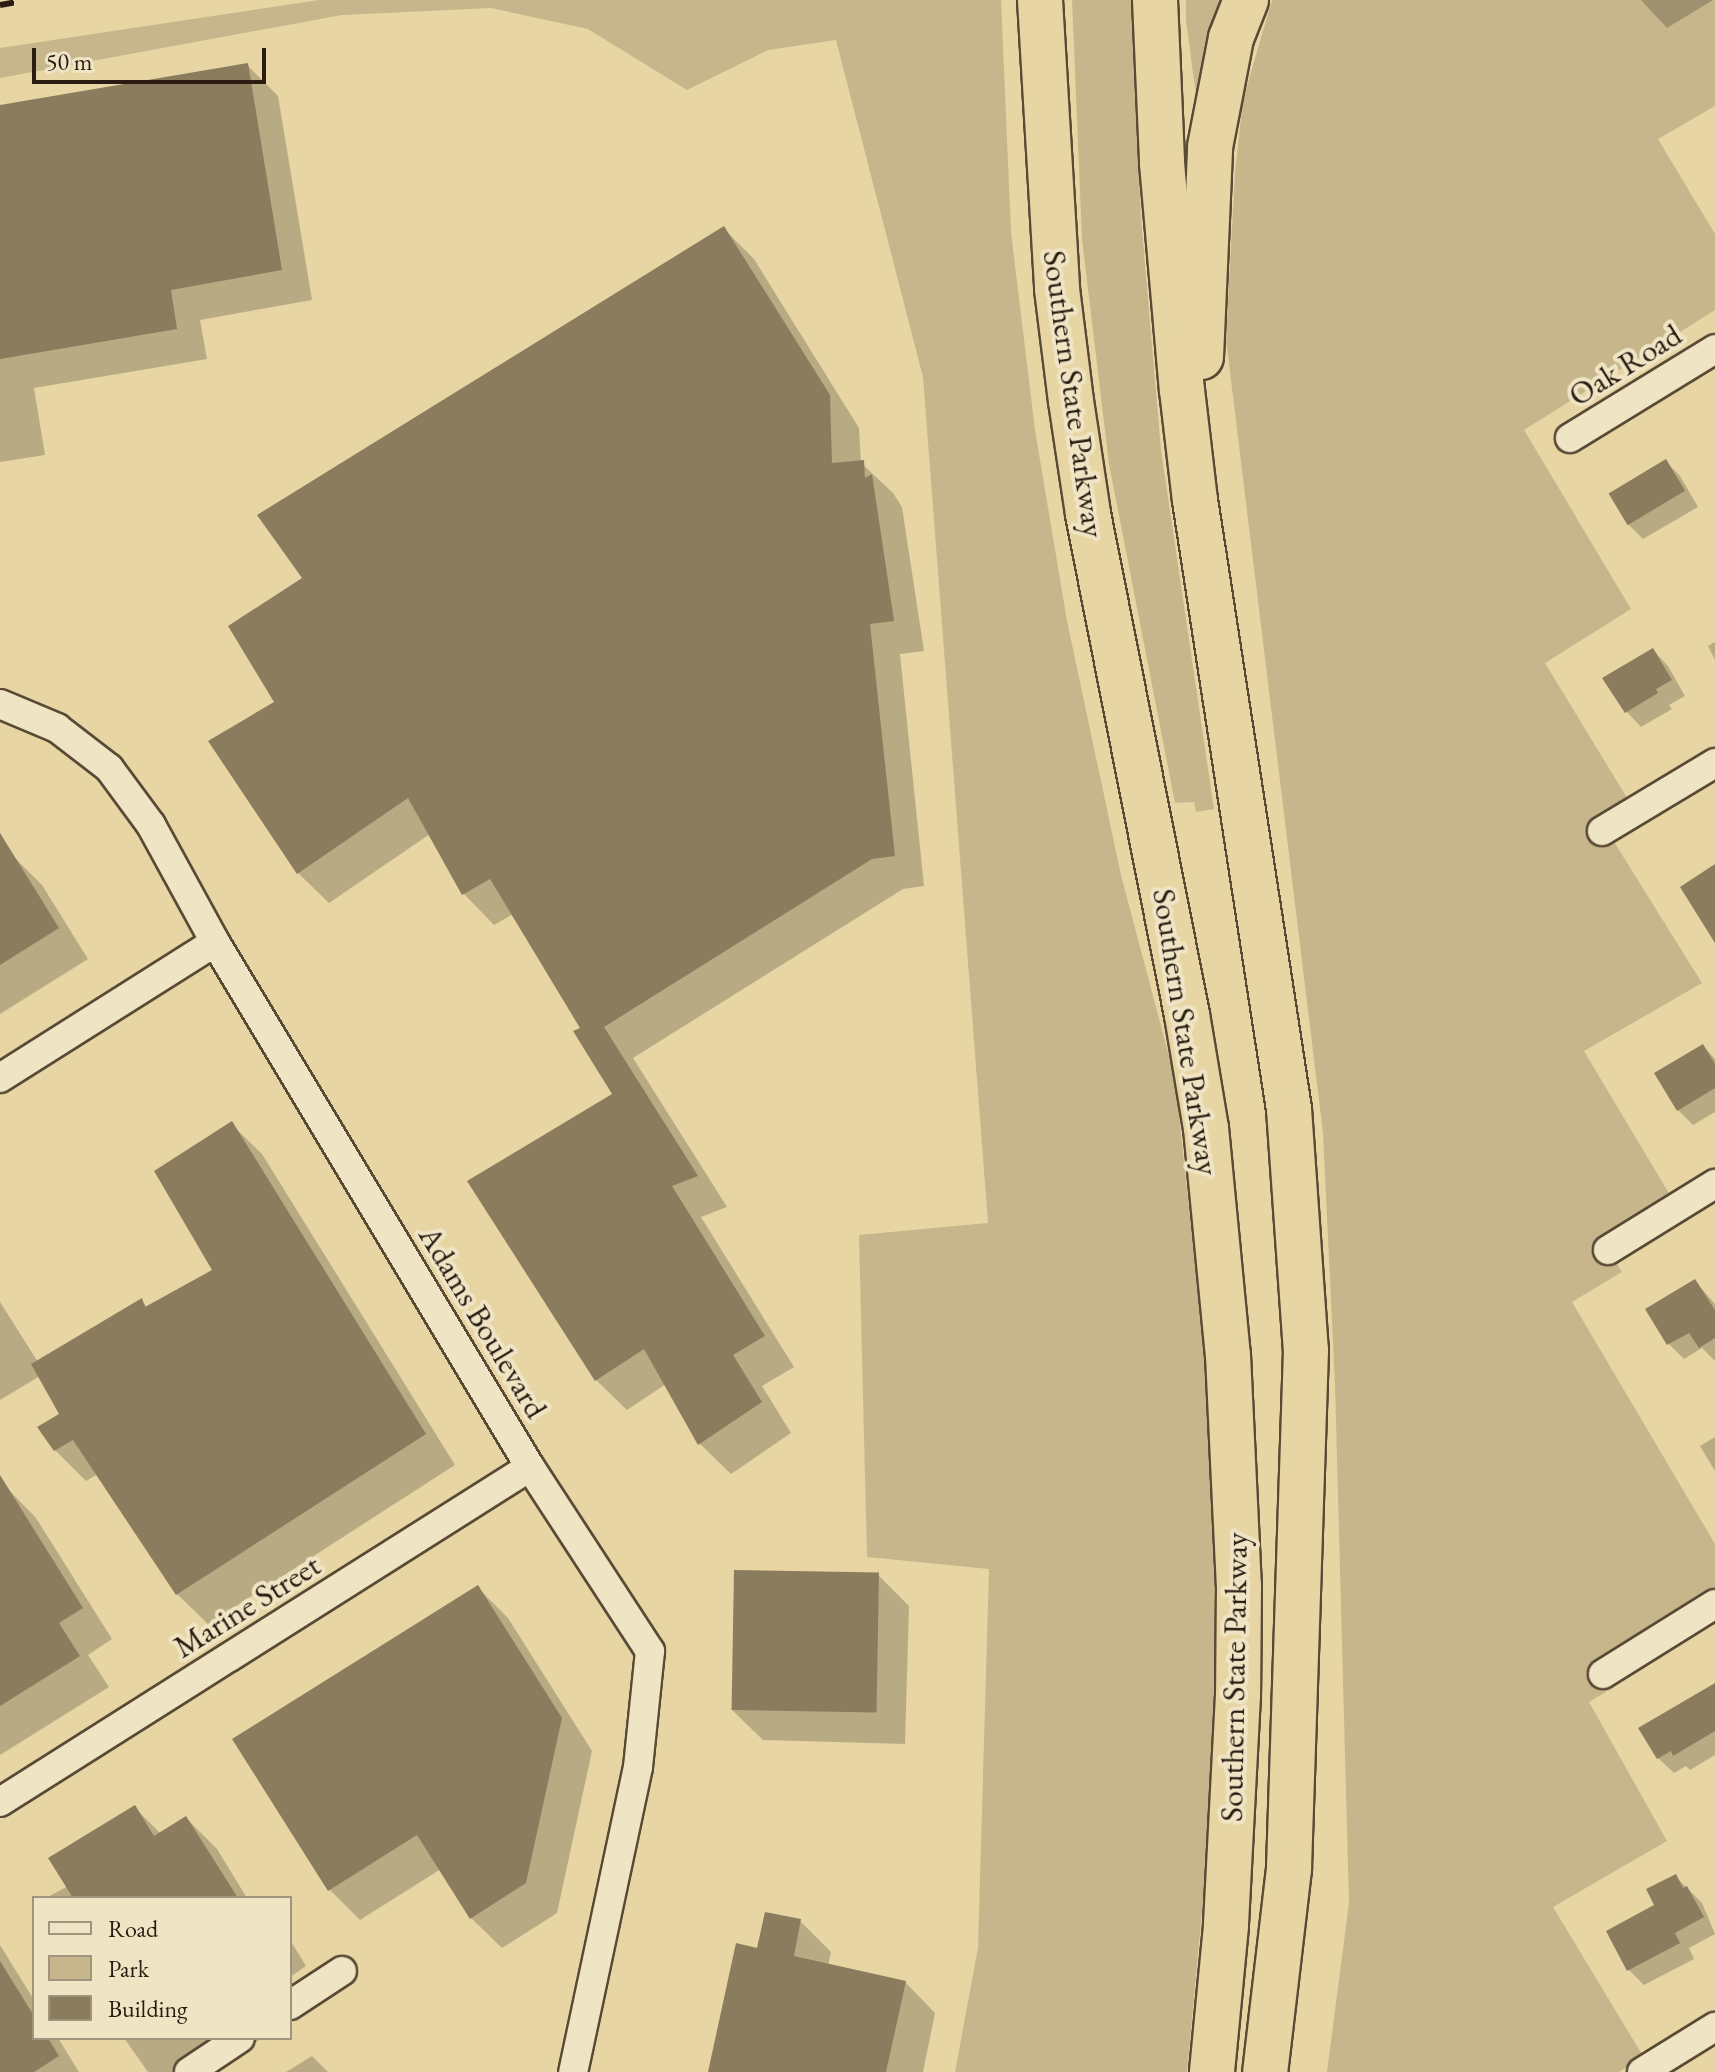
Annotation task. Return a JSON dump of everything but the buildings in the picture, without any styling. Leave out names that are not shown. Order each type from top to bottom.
[{"type":"highway","name":"Southern State Parkway","points":[[1040,0],[1057,289],[1071,401],[1088,514],[1187,1015],[1206,1128],[1228,1355],[1239,1586],[1238,1695],[1228,1897],[1212,2072]]},
{"type":"highway","name":"Southern State Parkway","points":[[1155,0],[1170,276],[1195,500],[1287,1095],[1306,1350],[1289,1869],[1265,2072]]},
{"type":"highway","points":[[1195,500],[1209,160],[1223,76],[1246,0]]},
{"type":"street","name":"Oak Road","points":[[1570,438],[1715,349]]},
{"type":"street","name":"Adams Boulevard","points":[[0,704],[57,728],[109,768],[151,825],[215,942],[530,1467],[650,1651],[638,1767],[573,2072]]},
{"type":"street","points":[[1602,831],[1715,763]]},
{"type":"street","points":[[0,1078],[215,942]]},
{"type":"street","points":[[1608,1250],[1715,1184]]},
{"type":"street","name":"Marine Street","points":[[0,1802],[530,1467]]},
{"type":"street","points":[[1603,1674],[1715,1604]]},
{"type":"street","points":[[292,2004],[342,1971]]},
{"type":"street","points":[[1642,2072],[1715,2027]]},
{"type":"street","points":[[189,2072],[237,2040]]},
{"type":"green space","points":[[319,0],[1001,0],[1011,232],[1035,430],[1067,621],[1121,875],[1175,1079],[1214,1438],[1218,1607],[1206,1868],[1187,2072],[955,2072],[978,1948],[989,1569],[867,1557],[859,1235],[988,1223],[923,377],[836,40],[768,50],[687,90],[588,29],[491,8],[342,15],[0,78],[0,48]]},
{"type":"green space","points":[[1072,0],[1131,0],[1141,218],[1161,450],[1214,809],[1196,812],[1194,802],[1175,803],[1109,464],[1082,239]]},
{"type":"green space","points":[[1186,0],[1240,0],[1197,102],[1186,20]]},
{"type":"green space","points":[[1272,0],[1715,0],[1715,106],[1658,139],[1715,234],[1715,310],[1524,430],[1631,609],[1545,663],[1635,811],[1606,829],[1702,983],[1584,1051],[1673,1200],[1606,1246],[1622,1272],[1572,1302],[1715,1544],[1715,1604],[1606,1673],[1614,1687],[1589,1702],[1667,1841],[1553,1907],[1643,2056],[1619,2072],[1327,2072],[1349,1903],[1335,1384],[1323,1133],[1226,339],[1235,173],[1243,100]]},
{"type":"railway","points":[[0,5],[28,0]]}]
